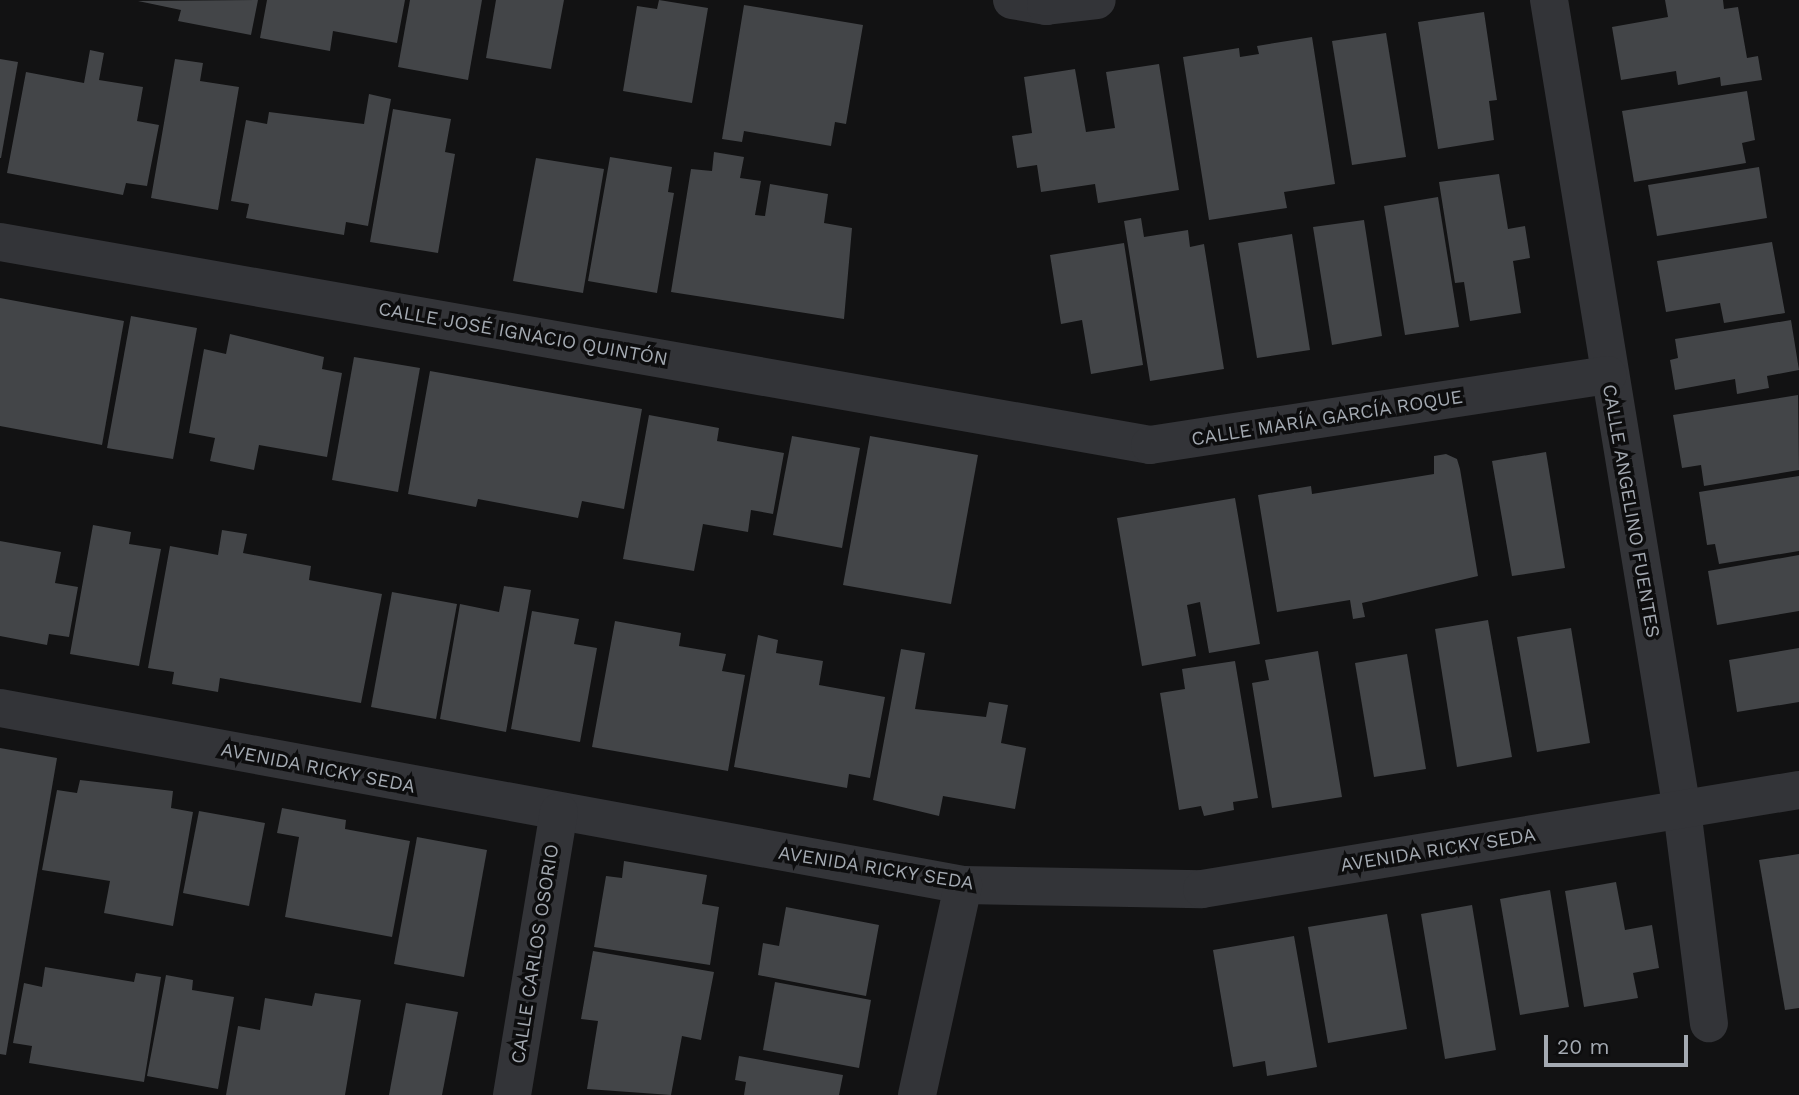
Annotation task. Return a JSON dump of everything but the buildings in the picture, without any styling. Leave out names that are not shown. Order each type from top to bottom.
[{"type":"street","points":[[1029,3],[1097,0]]},
{"type":"street","name":"CALLE ANGELINO FUENTES","points":[[1549,0],[1608,375],[1682,810],[1709,1023]]},
{"type":"street","name":"CALLE JOSÉ IGNACIO QUINTÓN","points":[[0,242],[1046,426]]},
{"type":"street","name":"CALLE MARÍA GARCÍA ROQUE","points":[[1046,426],[1150,445],[1608,375]]},
{"type":"street","name":"AVENIDA RICKY SEDA","points":[[0,708],[964,885],[1202,890],[1799,790]]},
{"type":"street","name":"CALLE CARLOS OSORIO","points":[[512,1095],[558,812]]},
{"type":"street","points":[[917,1095],[964,885]]}]
